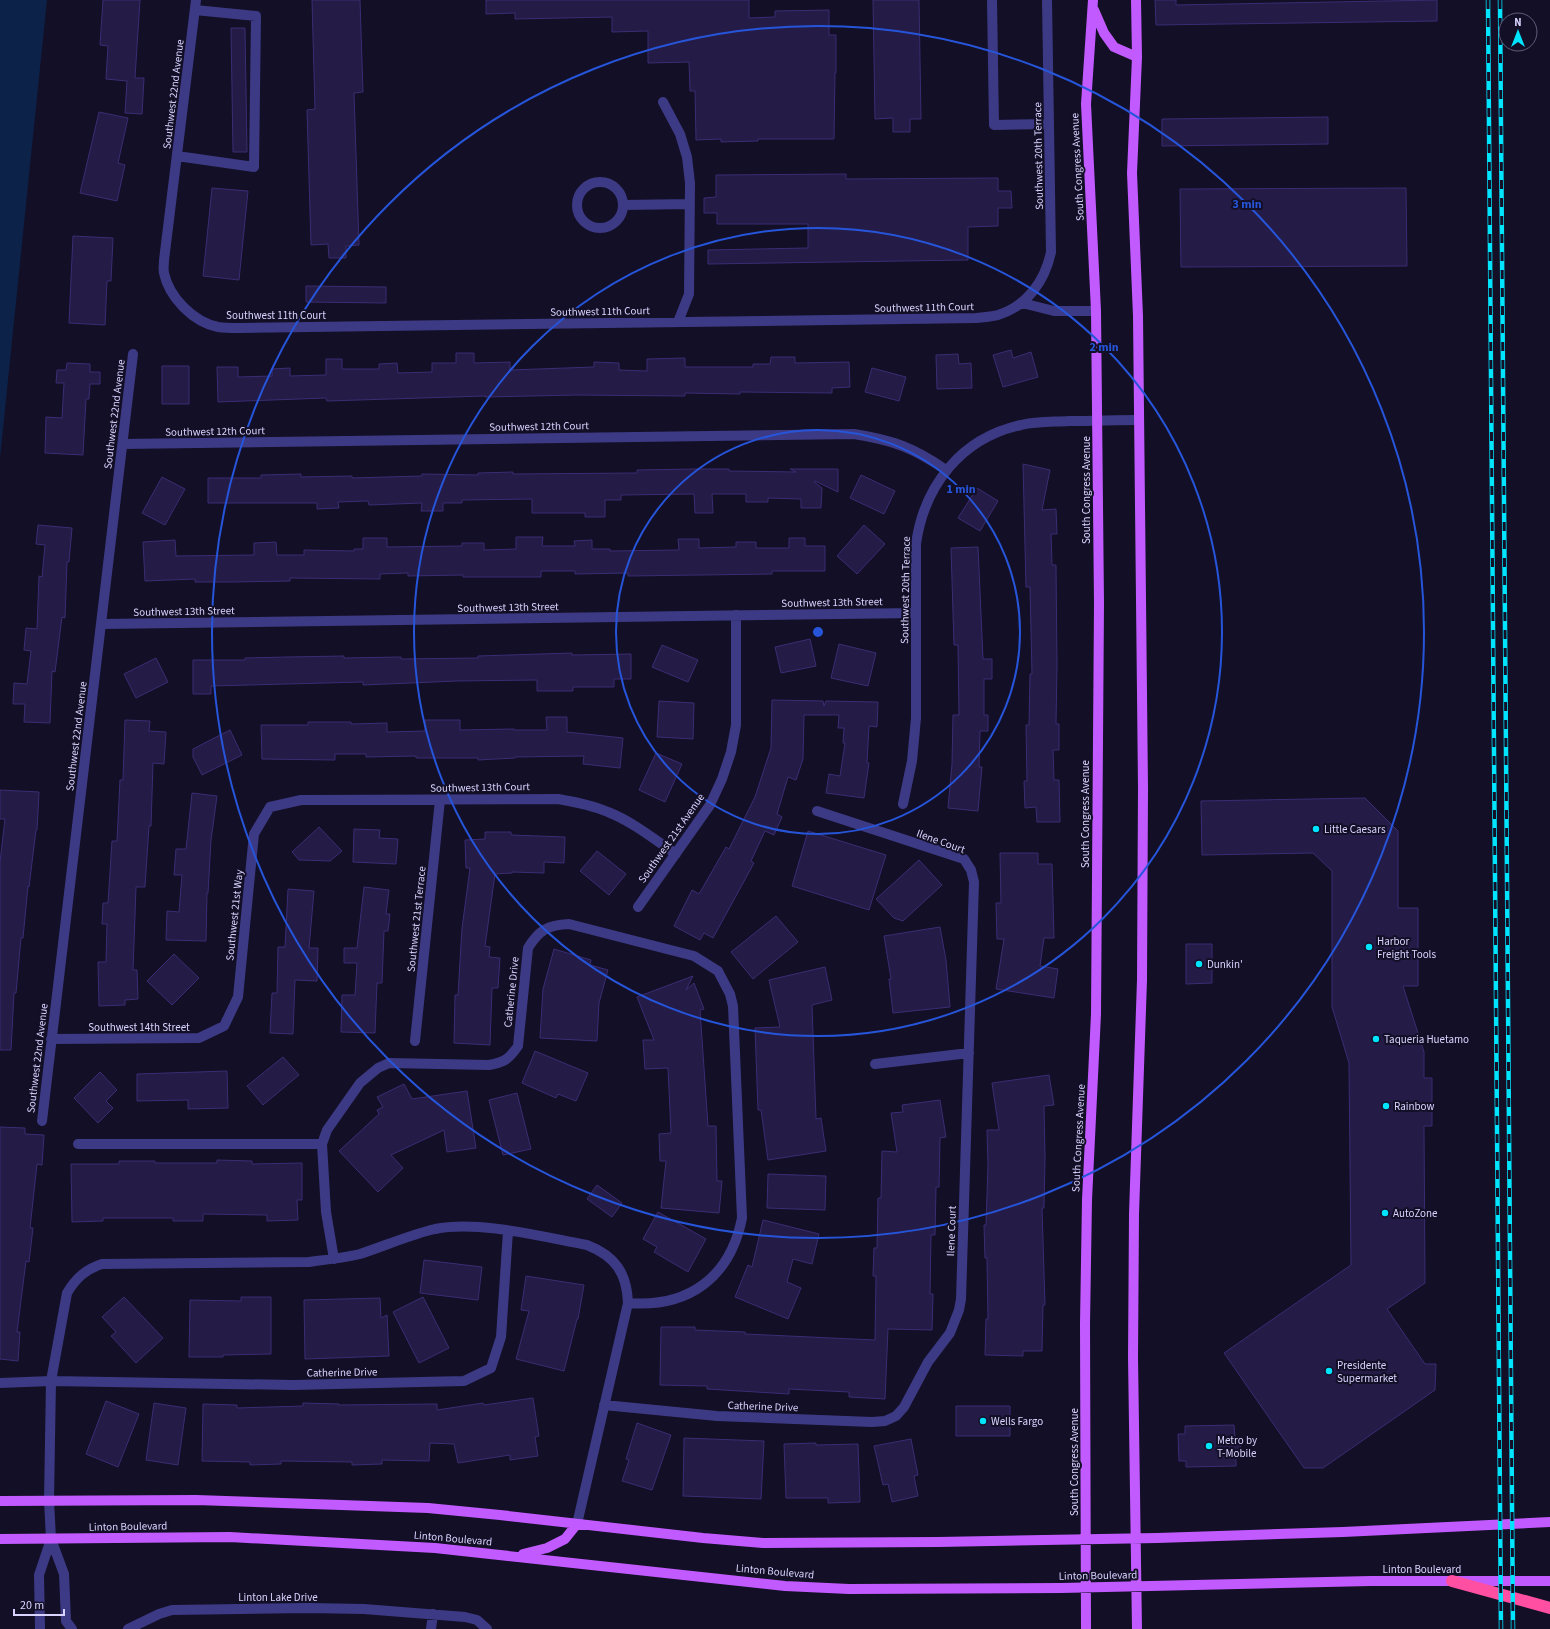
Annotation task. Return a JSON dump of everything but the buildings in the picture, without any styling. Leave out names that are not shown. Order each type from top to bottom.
[{"type":"highway","points":[[1452,1581],[1550,1608]]},
{"type":"main road","points":[[1136,0],[1137,57],[1132,173],[1138,316],[1143,781],[1142,980],[1134,1214],[1136,1629]]},
{"type":"main road","points":[[1093,3],[1104,33],[1114,47],[1137,57]]},
{"type":"main road","name":"South Congress Avenue","points":[[1086,1629],[1087,1200],[1096,998],[1099,611],[1096,311],[1086,104],[1093,3]]},
{"type":"main road","points":[[0,1501],[196,1500],[428,1508],[703,1538],[763,1543],[1086,1540],[1313,1533],[1550,1522]]},
{"type":"main road","points":[[515,1555],[546,1548],[565,1539],[577,1524]]},
{"type":"main road","name":"Linton Boulevard","points":[[0,1539],[230,1537],[435,1548],[515,1555],[793,1586],[849,1589],[1550,1581]]},
{"type":"street","name":"Southwest 22nd Avenue","points":[[182,305],[174,295],[164,272],[164,260],[196,0]]},
{"type":"street","points":[[992,0],[994,125],[1049,124]]},
{"type":"street","name":"Southwest 20th Terrace","points":[[1022,303],[1039,285],[1048,264],[1051,252],[1047,0]]},
{"type":"street","points":[[177,156],[254,167],[256,16],[195,10]]},
{"type":"street","points":[[663,102],[680,134],[687,157],[690,183],[688,294],[678,322]]},
{"type":"street","points":[[600,182],[614,187],[622,198],[623,205],[619,218],[608,227],[601,228],[587,224],[582,219],[578,205],[578,198],[587,187],[600,182]]},
{"type":"street","points":[[623,205],[690,204]]},
{"type":"street","points":[[1022,303],[1054,311],[1096,311]]},
{"type":"street","name":"Southwest 11th Court","points":[[182,305],[191,314],[203,322],[218,327],[239,328],[976,318],[997,315],[1022,303]]},
{"type":"street","name":"Southwest 22nd Avenue","points":[[42,1121],[133,354]]},
{"type":"street","name":"Southwest 20th Terrace","points":[[904,804],[912,761],[916,718],[916,544],[918,530],[926,503],[933,490],[946,470],[957,458],[974,445],[993,434],[1006,429],[1034,422],[1139,420]]},
{"type":"street","name":"Southwest 12th Court","points":[[123,444],[854,434],[879,438],[903,445],[925,456],[946,470]]},
{"type":"street","name":"Southwest 13th Street","points":[[101,624],[916,613]]},
{"type":"street","name":"Southwest 21st Avenue","points":[[638,907],[710,805],[722,780],[731,752],[736,725],[736,615]]},
{"type":"street","name":"Southwest 13th Court","points":[[270,807],[301,800],[544,798],[584,804],[609,812],[633,824],[676,854]]},
{"type":"street","name":"Southwest 21st Terrace","points":[[415,1041],[440,800]]},
{"type":"street","name":"Southwest 21st Way","points":[[224,1026],[238,997],[254,834],[270,807]]},
{"type":"street","name":"Ilene Court","points":[[817,811],[964,859],[971,870],[974,882],[961,1299],[959,1310],[950,1333],[928,1362],[910,1397]]},
{"type":"street","name":"Catherine Drive","points":[[334,1259],[326,1212],[322,1144],[327,1130],[360,1083],[378,1068],[389,1063],[489,1065],[502,1063],[511,1056],[518,1046],[528,948],[535,937],[545,929],[557,925],[569,924],[694,956],[718,971],[730,994],[733,1006],[742,1218],[736,1242],[724,1264],[707,1282],[697,1289],[674,1300],[653,1304],[628,1303]]},
{"type":"street","name":"Southwest 14th Street","points":[[51,1039],[199,1038],[224,1026]]},
{"type":"street","points":[[875,1064],[969,1053]]},
{"type":"street","points":[[78,1144],[322,1144]]},
{"type":"street","points":[[72,1629],[66,1621],[64,1574],[51,1539],[49,1500],[51,1381],[67,1293],[81,1274],[102,1264],[308,1262],[360,1254],[408,1236],[436,1229],[466,1227],[508,1230],[587,1245],[599,1250],[610,1257],[618,1267],[628,1290],[628,1303],[577,1524]]},
{"type":"street","name":"Catherine Drive","points":[[0,1384],[51,1381],[292,1385],[464,1381],[491,1368],[501,1337],[508,1230]]},
{"type":"street","name":"Catherine Drive","points":[[604,1405],[717,1416],[872,1422],[885,1421],[896,1416],[910,1397]]},
{"type":"street","points":[[40,1629],[38,1575],[51,1539]]},
{"type":"street","name":"Linton Lake Drive","points":[[128,1629],[159,1614],[186,1609],[308,1608],[364,1609],[465,1617],[477,1620],[487,1629]]},
{"type":"street","points":[[431,1629],[433,1614]]},
{"type":"water","points":[[0,0],[47,0],[0,458]]},
{"type":"railway","points":[[1488,0],[1501,1629]]},
{"type":"railway","points":[[1500,0],[1513,1629]]},
{"type":"place","name":"Little Caesars","points":[[1316,829]]},
{"type":"place","name":"Harbor Freight Tools","points":[[1369,947]]},
{"type":"place","name":"Dunkin'","points":[[1199,964]]},
{"type":"place","name":"Taqueria Huetamo","points":[[1376,1039]]},
{"type":"place","name":"Rainbow","points":[[1386,1106]]},
{"type":"place","name":"AutoZone","points":[[1385,1213]]},
{"type":"place","name":"Presidente Supermarket","points":[[1329,1371]]},
{"type":"place","name":"Wells Fargo","points":[[983,1421]]},
{"type":"place","name":"Metro by T-Mobile","points":[[1209,1446]]}]
